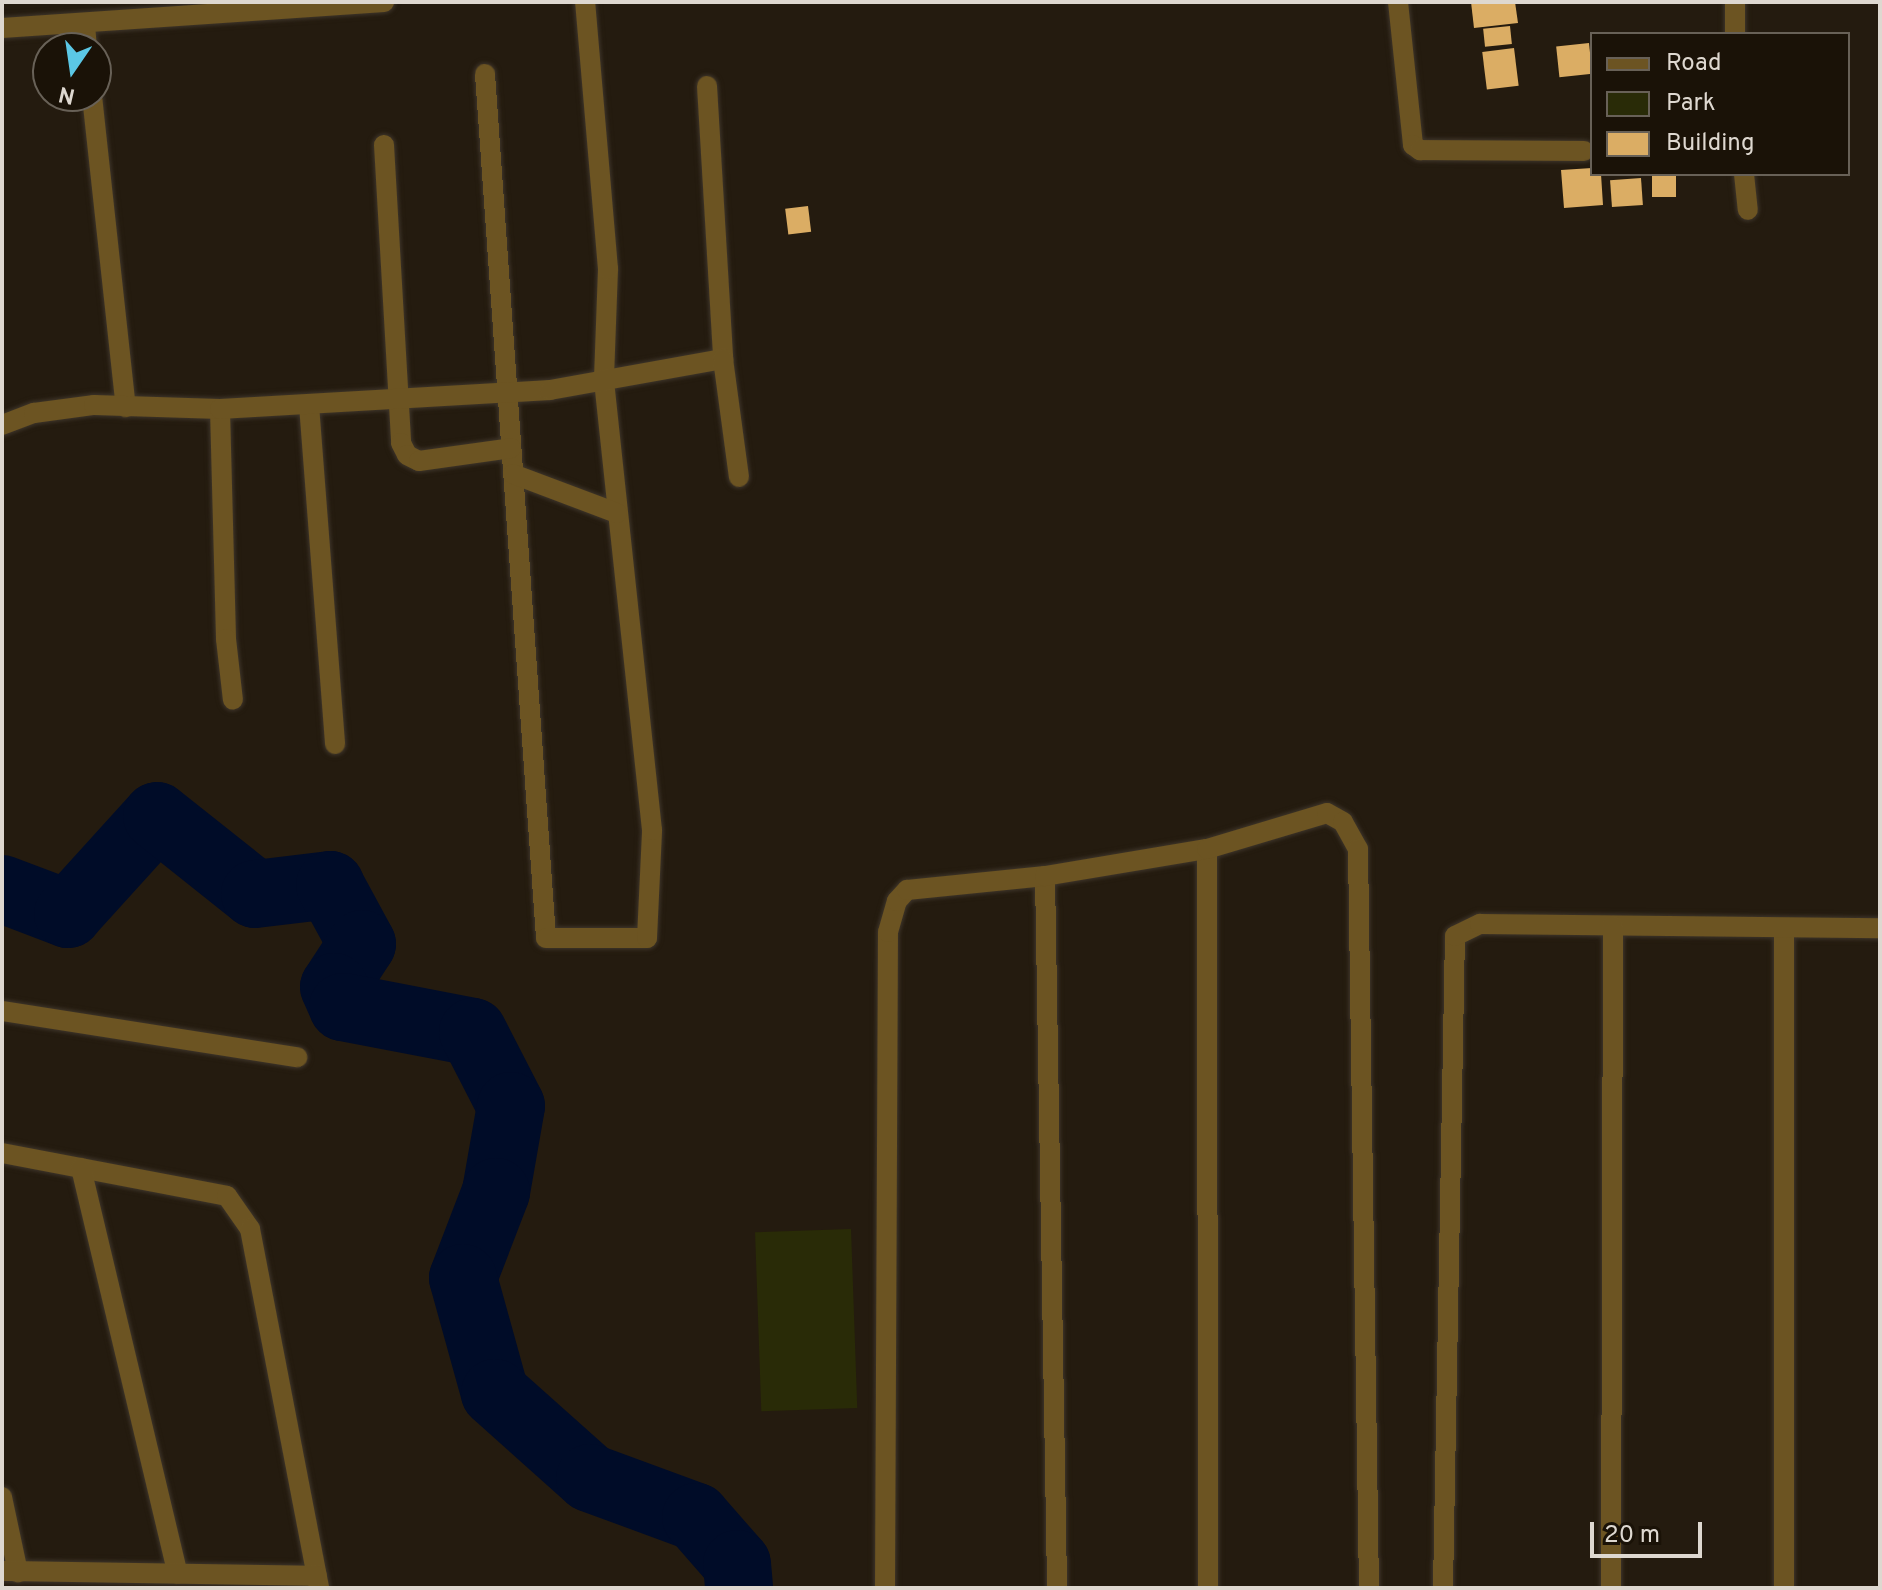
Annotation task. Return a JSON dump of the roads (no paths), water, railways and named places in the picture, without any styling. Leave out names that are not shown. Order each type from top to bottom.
[{"type":"street","points":[[2,28],[85,25],[384,2]]},
{"type":"street","points":[[485,74],[546,938],[647,938],[652,830],[648,764],[604,378],[608,269],[585,2]]},
{"type":"street","points":[[1398,2],[1413,145],[1420,150],[1584,151]]},
{"type":"street","points":[[1735,2],[1735,32]]},
{"type":"street","points":[[85,25],[86,32]]},
{"type":"street","points":[[707,86],[723,359],[739,477]]},
{"type":"street","points":[[94,112],[126,407]]},
{"type":"street","points":[[384,145],[401,443],[407,455],[419,461],[511,448]]},
{"type":"street","points":[[1744,176],[1748,210]]},
{"type":"street","points":[[2,425],[34,413],[94,405],[220,409],[401,401],[550,390],[723,359]]},
{"type":"street","points":[[309,405],[335,744]]},
{"type":"street","points":[[220,409],[226,639],[233,700]]},
{"type":"street","points":[[513,474],[617,513]]},
{"type":"street","points":[[885,1588],[892,916],[907,890],[1045,876],[1207,849],[1327,813],[1343,822],[1358,849],[1369,1588]]},
{"type":"street","points":[[1207,849],[1208,1588]]},
{"type":"street","points":[[1045,876],[1057,1588]]},
{"type":"street","points":[[1443,1588],[1455,936],[1480,924],[1880,928]]},
{"type":"street","points":[[1611,1588],[1613,926]]},
{"type":"street","points":[[1784,928],[1784,1588]]},
{"type":"street","points":[[2,1011],[297,1057]]},
{"type":"street","points":[[2,1153],[227,1196],[250,1229],[318,1582],[178,1574],[10,1572],[2,1497]]},
{"type":"street","points":[[81,1168],[178,1574]]},
{"type":"waterway","points":[[2,889],[68,914],[157,816],[255,894],[330,885],[362,944],[334,987],[343,1007],[473,1032],[511,1106],[496,1192],[463,1278],[495,1393],[590,1478],[696,1517],[737,1564],[739,1588]]}]
